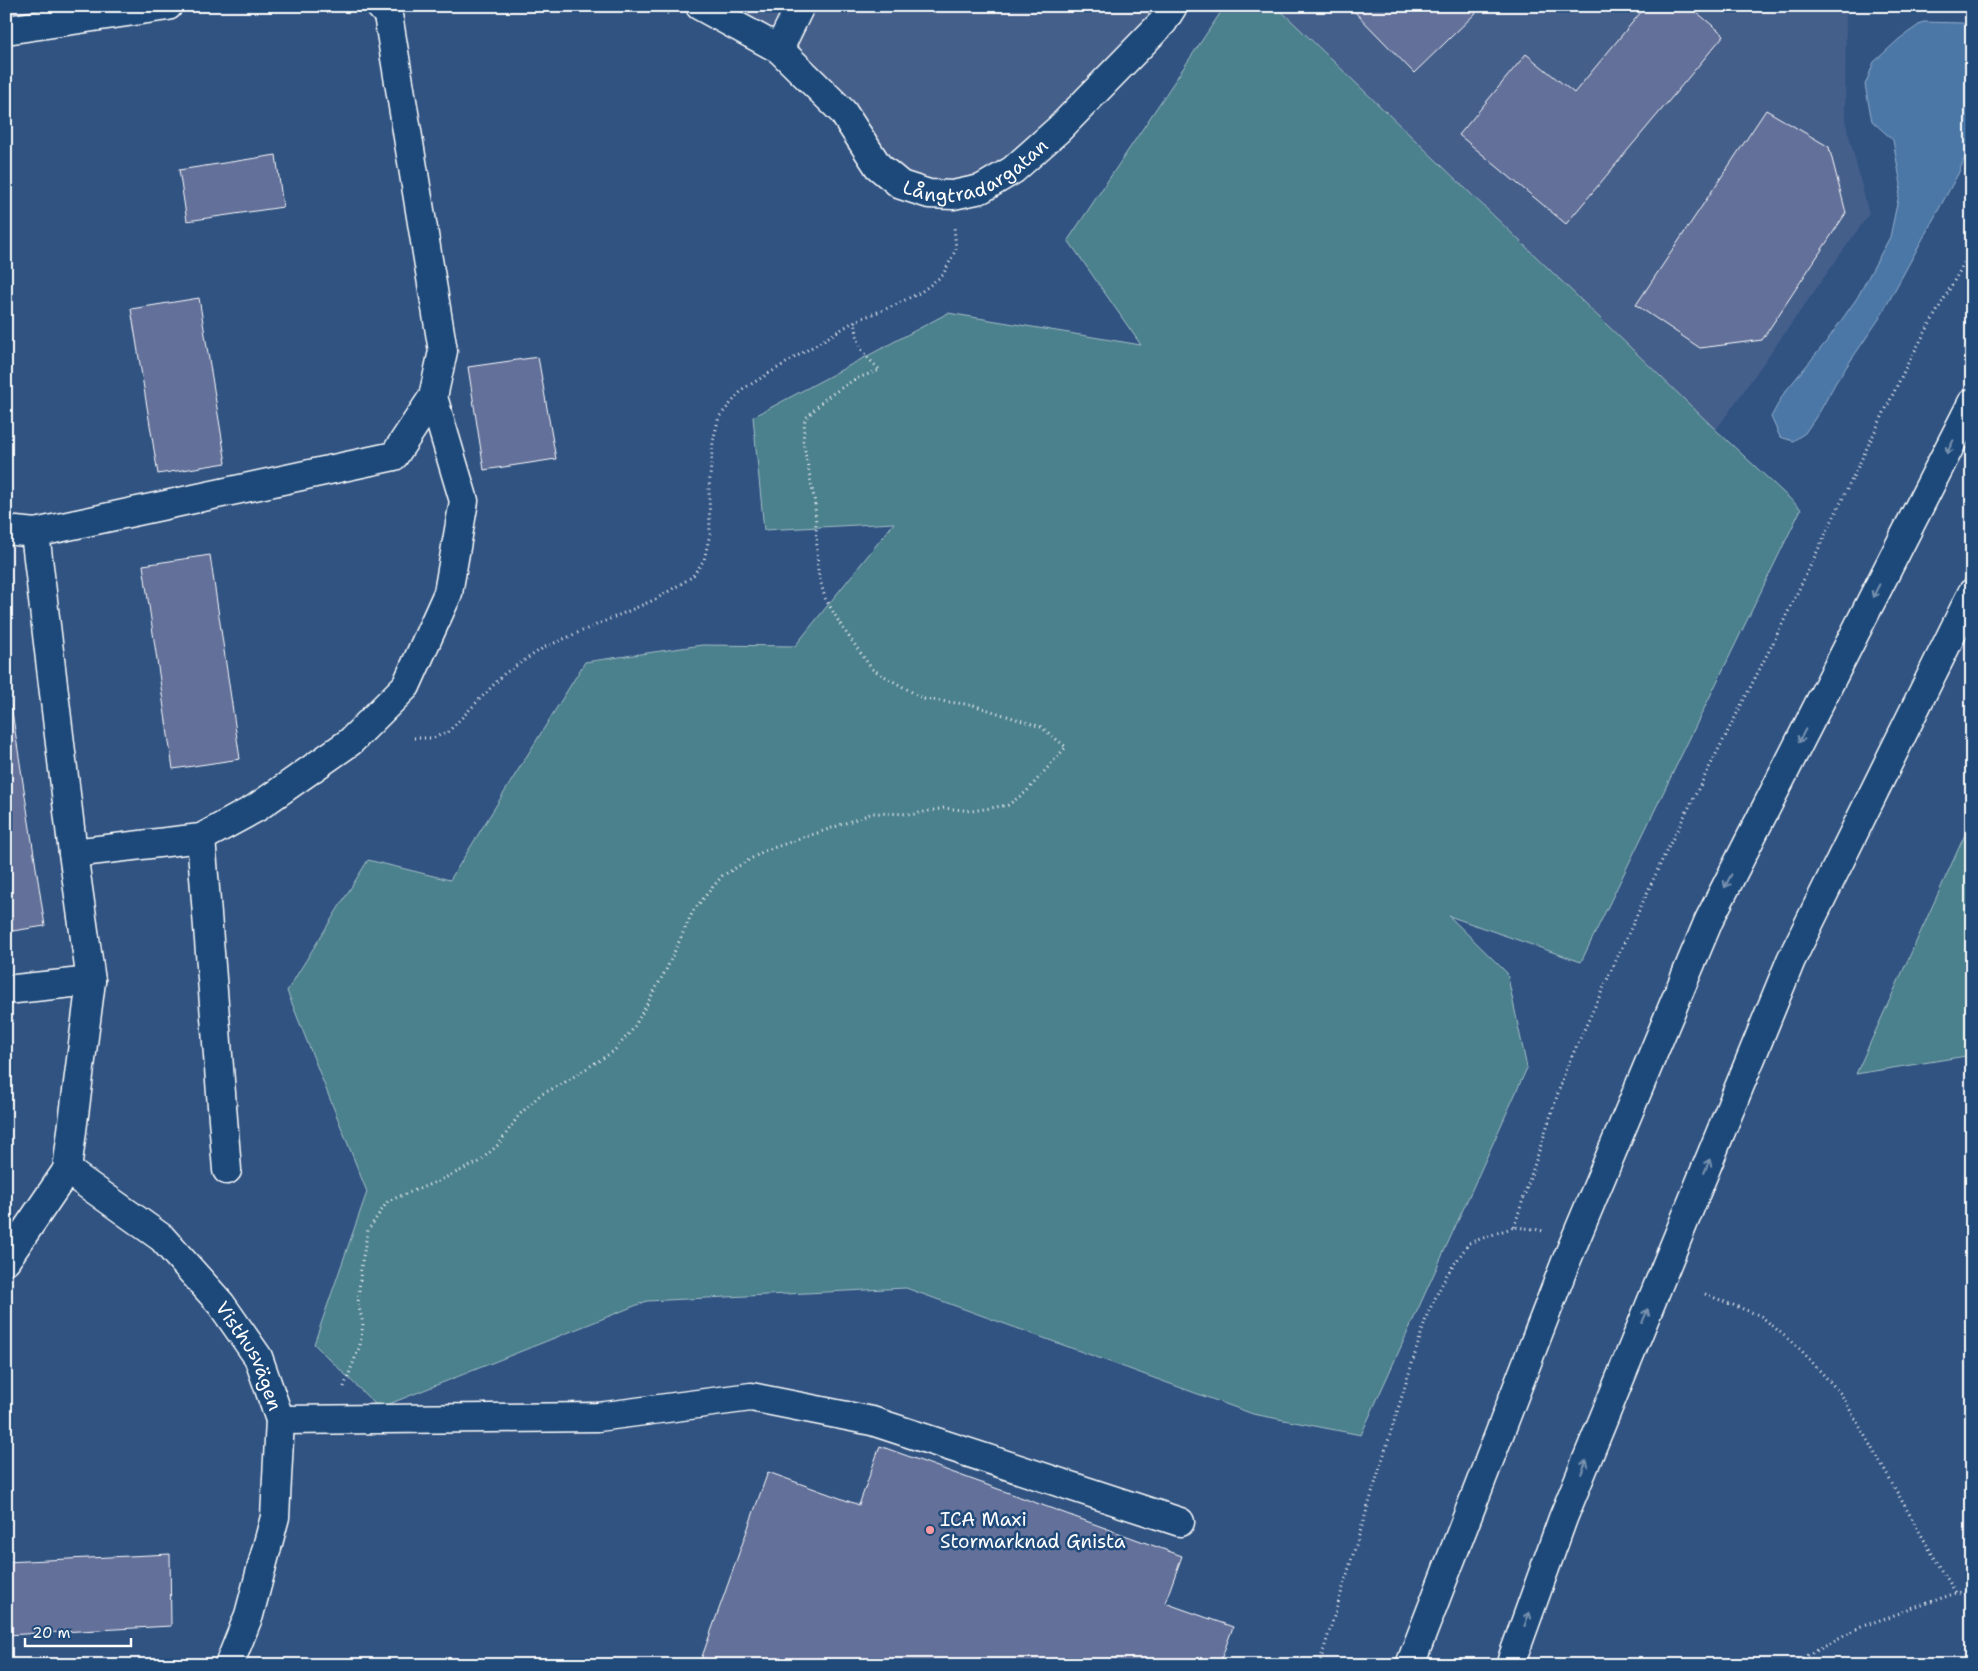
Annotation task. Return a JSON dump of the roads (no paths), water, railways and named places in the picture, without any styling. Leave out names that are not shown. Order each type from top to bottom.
[{"type":"main road","points":[[6,30],[168,6]]},
{"type":"main road","points":[[6,530],[35,533],[394,456],[433,397],[443,351],[388,15],[380,6]]},
{"type":"main road","name":"Långtradargatan","points":[[700,6],[779,49],[843,112],[878,166],[901,185],[929,194],[953,195],[981,188],[1019,164],[1059,129],[1163,22],[1173,6]]},
{"type":"main road","points":[[779,49],[800,6]]},
{"type":"main road","points":[[73,854],[200,838],[256,808],[350,742],[406,686],[448,593],[464,501],[433,397]]},
{"type":"main road","points":[[1410,1665],[1565,1264],[1709,920],[1972,403]]},
{"type":"main road","points":[[6,1260],[67,1170],[91,981],[73,854],[35,533]]},
{"type":"main road","points":[[1510,1665],[1563,1518],[1791,960],[1972,593]]},
{"type":"main road","points":[[200,838],[227,1170]]},
{"type":"main road","points":[[6,990],[91,981]]},
{"type":"main road","name":"Visthusvägen","points":[[67,1170],[162,1238],[221,1304],[258,1357],[280,1420],[275,1518],[249,1615],[229,1665]]},
{"type":"main road","points":[[280,1420],[598,1417],[751,1397],[872,1421],[1180,1522]]},
{"type":"place","name":"ICA Maxi Stormarknad Gnista","points":[[930,1530]]}]
